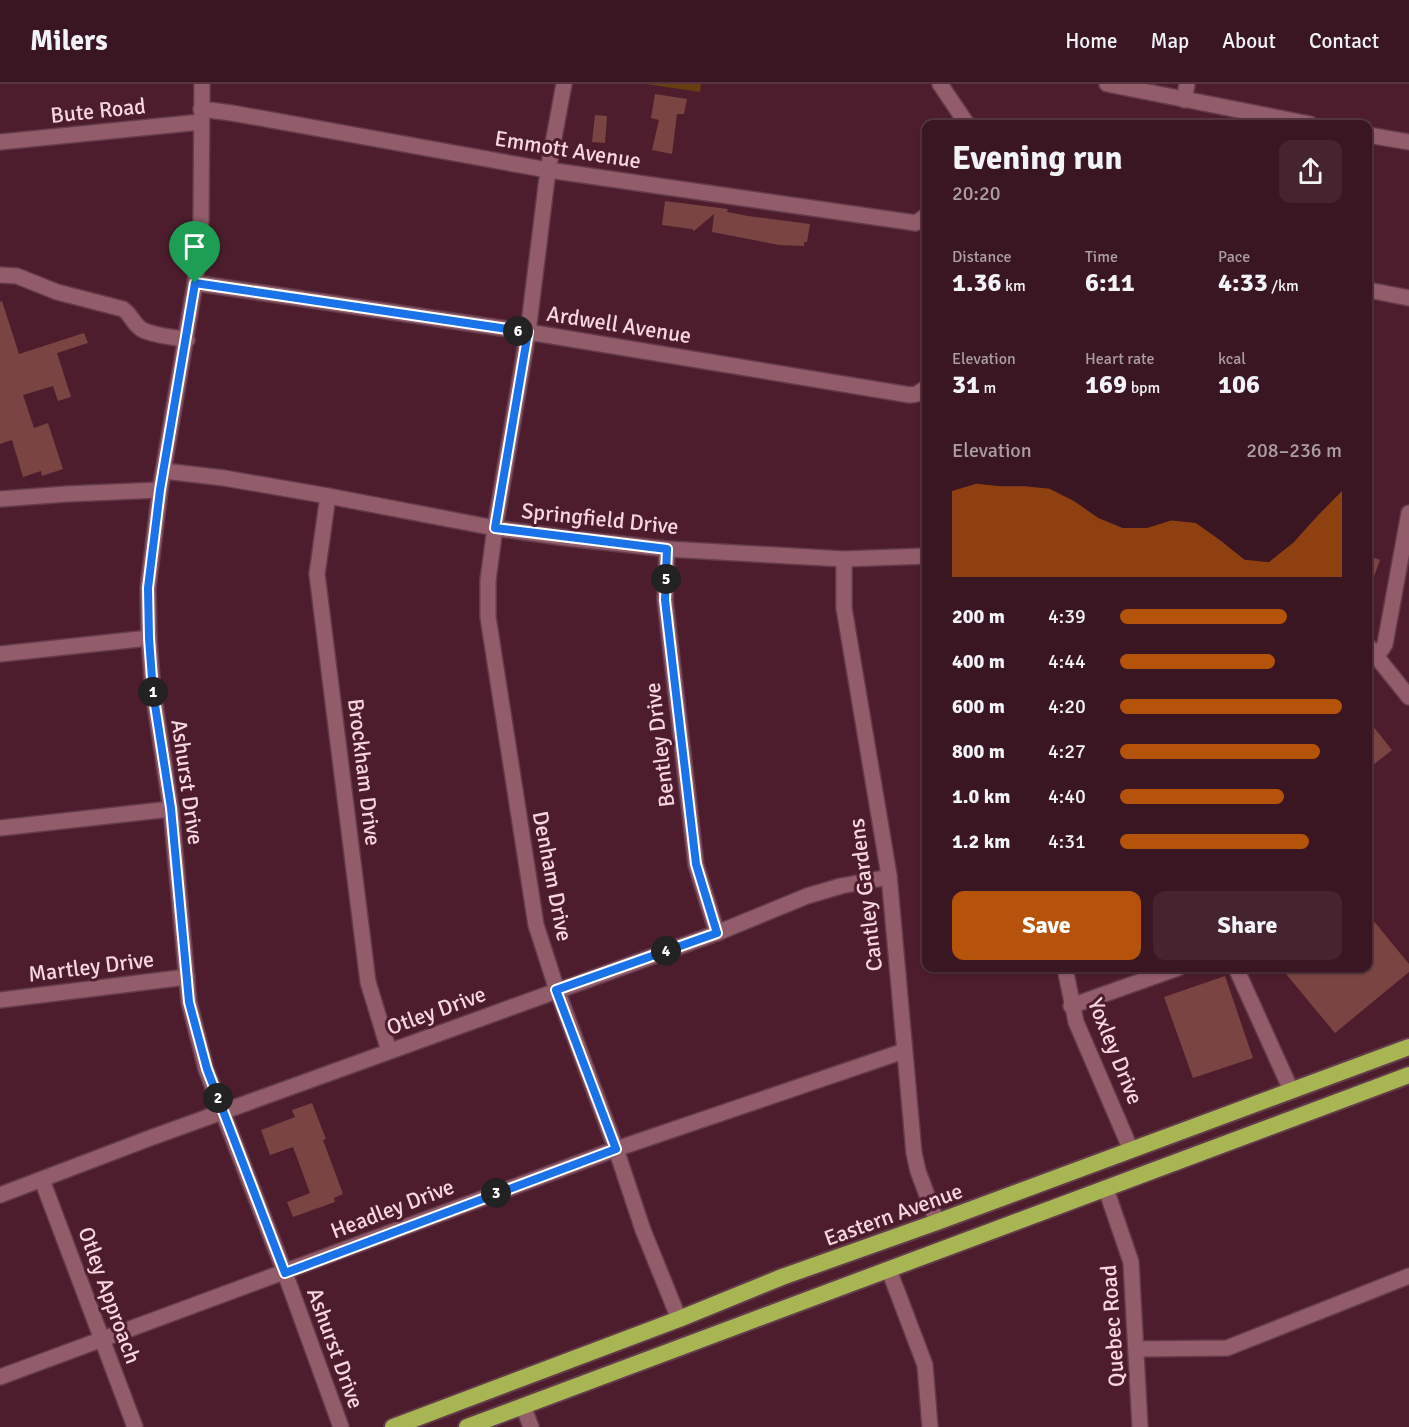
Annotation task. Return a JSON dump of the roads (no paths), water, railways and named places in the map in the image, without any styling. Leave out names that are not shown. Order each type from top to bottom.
[{"type":"highway","name":"Eastern Avenue","points":[[393,1427],[679,1319],[782,1277],[938,1222],[1409,1047]]},
{"type":"highway","points":[[467,1427],[1409,1075]]},
{"type":"street","name":"Ashurst Drive","points":[[202,84],[201,220],[195,283],[160,490],[148,588],[153,692],[171,808],[189,1002],[207,1069],[341,1427]]},
{"type":"street","name":"Denham Drive","points":[[564,84],[548,170],[528,332],[495,528],[488,580],[488,617],[536,925],[556,990],[616,1149],[643,1230],[679,1319]]},
{"type":"street","points":[[940,84],[964,120]]},
{"type":"street","points":[[1107,84],[1289,120]]},
{"type":"street","points":[[1184,100],[1187,84]]},
{"type":"street","name":"Emmott Avenue","points":[[201,116],[232,113],[548,170],[916,223],[922,219]]},
{"type":"street","name":"Bute Road","points":[[0,142],[201,116]]},
{"type":"street","points":[[1372,136],[1409,142]]},
{"type":"street","points":[[0,275],[17,276],[57,292],[123,309],[142,330],[187,340]]},
{"type":"street","name":"Ardwell Avenue","points":[[195,283],[528,332],[910,394],[917,394],[922,390]]},
{"type":"street","points":[[1372,291],[1409,298]]},
{"type":"street","name":"Springfield Drive","points":[[164,471],[224,478],[495,528],[667,549],[844,559],[922,556]]},
{"type":"street","points":[[0,500],[67,494],[160,490]]},
{"type":"street","name":"Brockham Drive","points":[[328,496],[317,574],[368,981],[389,1051]]},
{"type":"street","points":[[1372,653],[1385,644],[1409,513]]},
{"type":"street","name":"Bentley Drive","points":[[667,549],[665,600],[696,864],[717,933]]},
{"type":"street","name":"Cantley Gardens","points":[[844,559],[844,608],[889,877],[914,1153],[918,1171],[938,1222]]},
{"type":"street","points":[[0,654],[149,638]]},
{"type":"street","points":[[1372,656],[1409,697]]},
{"type":"street","points":[[0,828],[171,808]]},
{"type":"street","name":"Otley Drive","points":[[0,1195],[717,933],[807,896],[841,886],[889,877]]},
{"type":"street","name":"Yoxley Drive","points":[[1066,972],[1076,1022],[1131,1150]]},
{"type":"street","points":[[1071,1006],[1167,972]]},
{"type":"street","points":[[1238,972],[1291,1090]]},
{"type":"street","name":"Martley Drive","points":[[0,1000],[187,977]]},
{"type":"street","name":"Headley Drive","points":[[0,1377],[616,1149],[904,1051]]},
{"type":"street","name":"Otley Approach","points":[[42,1180],[135,1427]]},
{"type":"street","name":"Quebec Road","points":[[1106,1189],[1130,1256],[1140,1427]]},
{"type":"street","points":[[889,1270],[925,1365],[930,1427]]},
{"type":"street","points":[[1137,1349],[1227,1348],[1409,1276]]},
{"type":"street","points":[[523,1406],[531,1427]]}]
